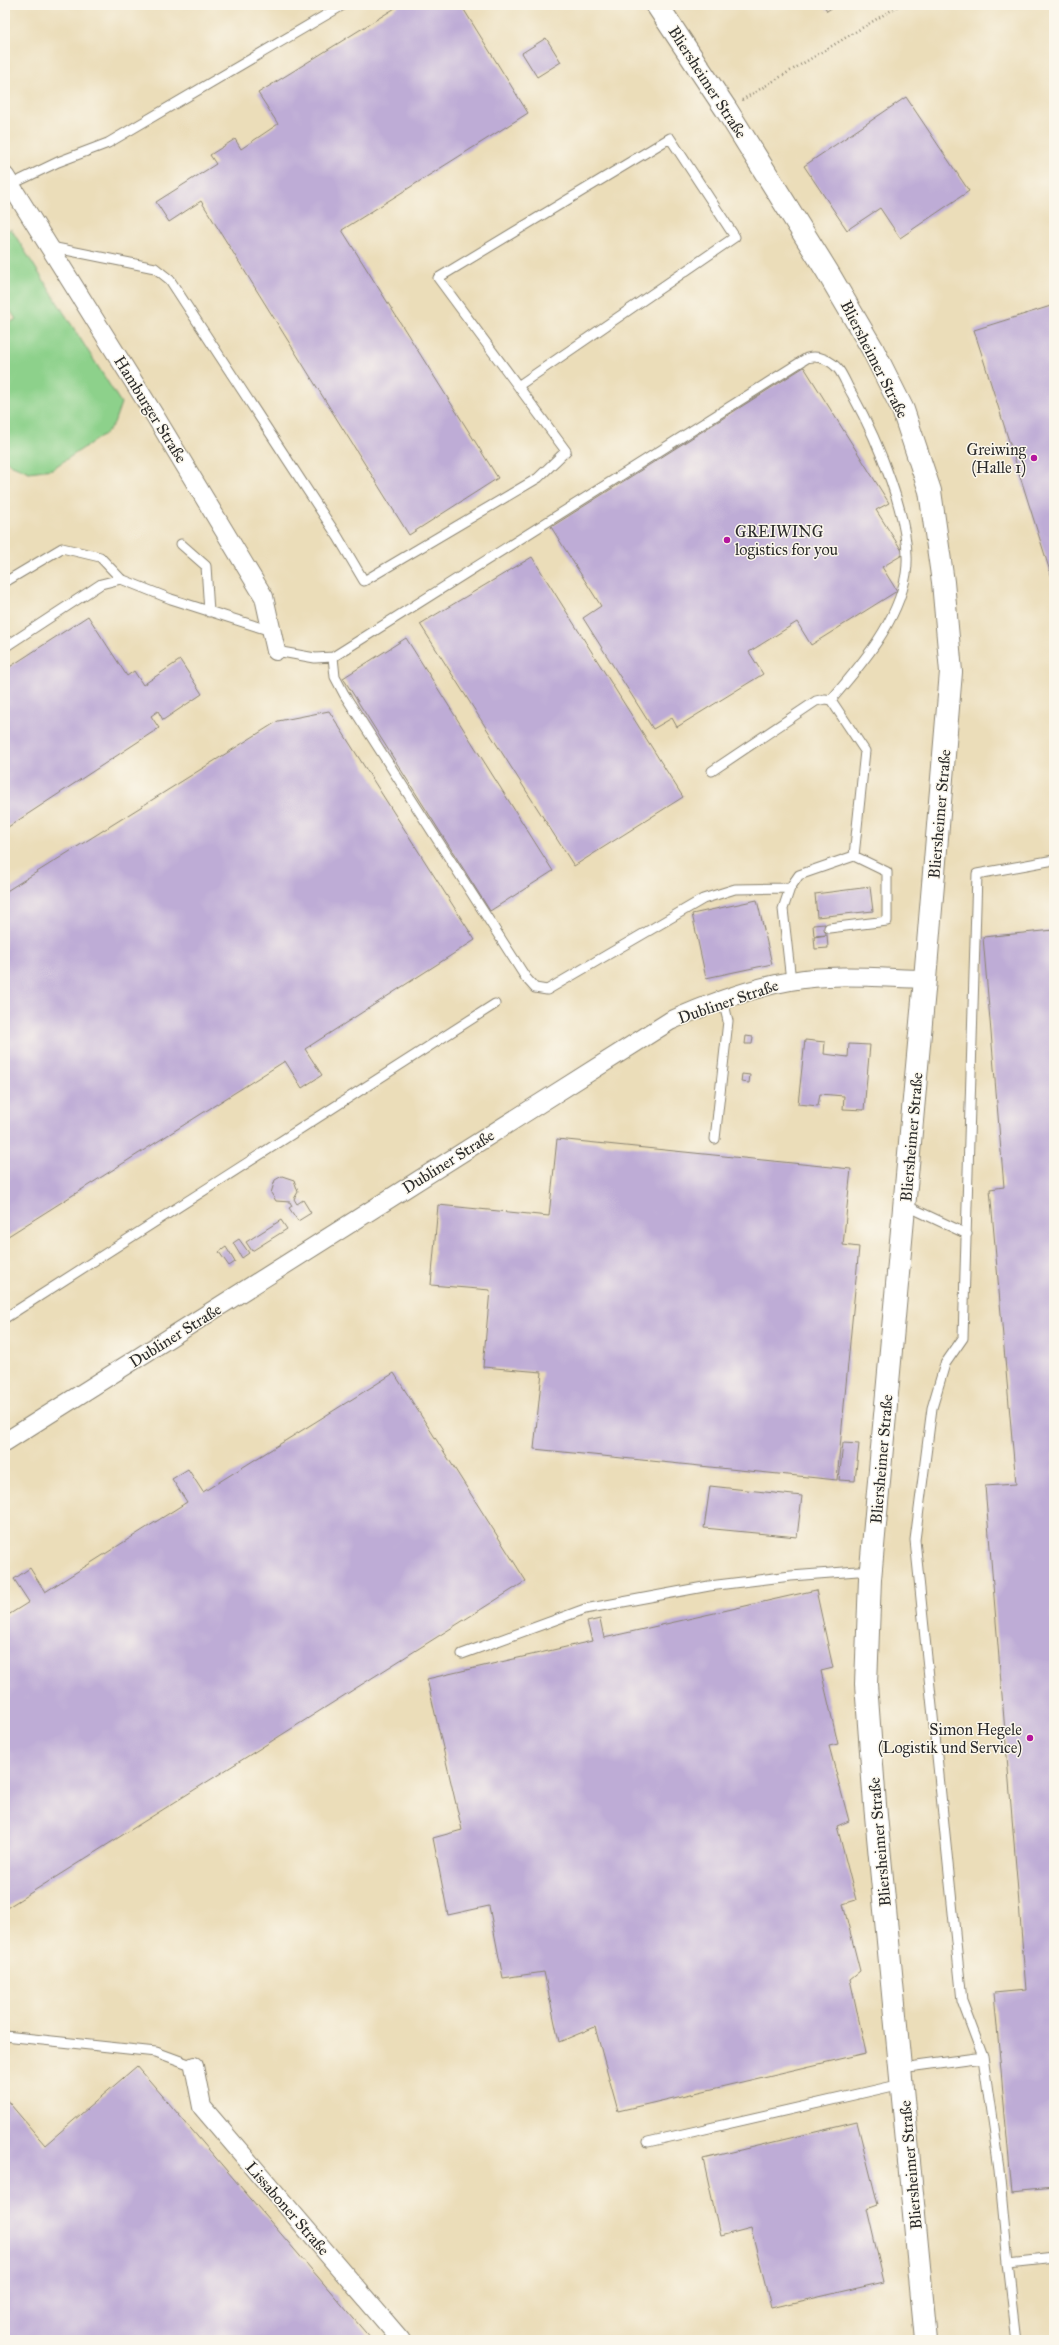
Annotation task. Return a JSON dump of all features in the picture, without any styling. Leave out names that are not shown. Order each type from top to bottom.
[{"type":"street","name":"Bliersheimer Straße","points":[[657,5],[726,109],[827,271],[872,348],[903,410],[930,492],[943,582],[951,672],[926,979],[871,1570],[866,1684],[875,1805],[926,2340]]},
{"type":"street","name":"Hamburger Straße","points":[[8,181],[155,416],[264,597],[276,651]]},
{"type":"street","name":"Dubliner Straße","points":[[5,1442],[670,1021],[723,1000],[791,980],[843,976],[926,979]]},
{"type":"street","name":"Lissaboner Straße","points":[[194,2066],[202,2107],[401,2340]]},
{"type":"lane","points":[[8,181],[108,143],[342,5]]},
{"type":"lane","points":[[49,247],[155,268],[170,280],[338,537],[364,581],[538,478],[566,451],[438,278],[670,138],[735,237],[518,386]]},
{"type":"lane","points":[[276,651],[315,658],[333,657],[530,534],[624,472],[807,358],[815,356],[824,358],[838,369],[863,414],[889,474],[907,548],[906,574],[897,607],[859,667],[831,700]]},
{"type":"lane","points":[[181,544],[206,566],[210,612]]},
{"type":"lane","points":[[5,582],[62,548],[100,556],[121,579],[210,612],[271,631]]},
{"type":"lane","points":[[5,647],[101,584],[121,579]]},
{"type":"lane","points":[[333,657],[335,677],[344,694],[526,978],[535,988],[547,990],[703,899],[735,889],[790,888]]},
{"type":"lane","points":[[712,771],[816,701],[826,699],[831,700],[865,751],[854,856]]},
{"type":"lane","points":[[791,980],[783,909],[790,888],[799,875],[854,856],[887,872],[887,921],[829,928]]},
{"type":"lane","points":[[1017,2340],[998,2169],[983,2057],[962,2001],[915,1540],[932,1408],[945,1364],[963,1338],[977,874],[1054,860]]},
{"type":"lane","points":[[715,1139],[728,1021],[723,1000]]},
{"type":"lane","points":[[5,1318],[495,1004]]},
{"type":"lane","points":[[904,1205],[967,1234]]},
{"type":"lane","points":[[462,1654],[584,1609],[709,1586],[791,1576],[871,1570]]},
{"type":"lane","points":[[5,2036],[156,2052],[194,2066]]},
{"type":"lane","points":[[648,2142],[901,2076],[983,2057]]},
{"type":"lane","points":[[1008,2263],[1054,2258]]},
{"type":"path","points":[[726,109],[900,5]]},
{"type":"green space","points":[[11,229],[121,403],[114,423],[106,433],[52,469],[29,472],[10,464],[5,459],[5,326],[16,319],[5,303],[5,232]]},
{"type":"building","points":[[400,5],[461,5],[528,113],[342,230],[498,478],[409,535],[201,201],[169,222],[156,202],[216,164],[210,155],[235,139],[241,149],[278,124],[258,93]]},
{"type":"building","points":[[824,5],[836,5],[827,11]]},
{"type":"building","points":[[546,38],[561,62],[537,77],[522,53]]},
{"type":"building","points":[[906,97],[969,191],[900,238],[880,208],[847,230],[804,166]]},
{"type":"building","name":"Greiwing (Halle 1)","points":[[1054,305],[1054,584],[974,330]]},
{"type":"building","name":"GREIWING logistics for you","points":[[804,367],[889,503],[876,510],[904,554],[882,567],[897,591],[811,645],[797,622],[749,652],[763,674],[677,727],[672,718],[653,729],[583,618],[601,606],[551,527]]},
{"type":"building","points":[[532,557],[683,797],[574,866],[420,624]]},
{"type":"building","points":[[88,616],[127,676],[134,671],[143,685],[180,660],[202,694],[163,720],[158,711],[151,716],[159,728],[5,829],[5,670]]},
{"type":"building","points":[[406,638],[553,871],[490,911],[343,678]]},
{"type":"building","points":[[329,711],[475,940],[305,1049],[322,1075],[302,1088],[285,1061],[5,1238],[5,892],[278,721]]},
{"type":"building","points":[[870,887],[873,911],[817,917],[815,894]]},
{"type":"building","points":[[757,900],[772,964],[706,978],[692,914]]},
{"type":"building","points":[[825,924],[826,935],[814,936],[813,925]]},
{"type":"building","name":"Simon Hegele (Logistik und Service)","points":[[1054,930],[1054,2189],[1012,2193],[994,1993],[1026,1990],[985,1486],[1016,1484],[990,1189],[1004,1187],[983,937]]},
{"type":"building","points":[[827,935],[828,948],[815,949],[814,937]]},
{"type":"building","points":[[746,1036],[753,1037],[752,1044],[745,1044]]},
{"type":"building","points":[[805,1040],[825,1042],[824,1054],[848,1057],[849,1044],[870,1045],[864,1110],[843,1109],[844,1096],[820,1094],[818,1106],[798,1104]]},
{"type":"building","points":[[742,1074],[750,1075],[749,1083],[741,1082]]},
{"type":"building","points":[[557,1139],[851,1169],[843,1245],[859,1247],[837,1480],[534,1449],[542,1372],[483,1367],[490,1290],[431,1285],[438,1205],[549,1216]]},
{"type":"building","points":[[282,1176],[294,1180],[298,1192],[294,1199],[297,1204],[303,1200],[311,1213],[298,1221],[289,1208],[292,1206],[290,1202],[276,1201],[271,1193],[275,1180]]},
{"type":"building","points":[[281,1220],[287,1229],[252,1251],[246,1242]]},
{"type":"building","points":[[239,1239],[249,1253],[242,1258],[233,1243]]},
{"type":"building","points":[[226,1247],[235,1262],[229,1266],[219,1252]]},
{"type":"building","points":[[394,1373],[526,1581],[5,1909],[5,1617],[29,1602],[14,1579],[30,1568],[45,1592],[187,1502],[172,1479],[188,1469],[203,1492]]},
{"type":"building","points":[[843,1443],[859,1444],[855,1481],[839,1480]]},
{"type":"building","points":[[710,1486],[802,1496],[797,1537],[704,1528]]},
{"type":"building","points":[[816,1590],[833,1668],[821,1671],[838,1744],[829,1746],[849,1821],[837,1826],[856,1900],[843,1904],[860,1971],[850,1979],[866,2053],[618,2111],[595,2027],[559,2042],[544,1972],[503,1978],[489,1906],[448,1915],[433,1838],[462,1830],[427,1679],[592,1641],[587,1622],[600,1619],[604,1638]]},
{"type":"building","points":[[137,2066],[372,2340],[5,2340],[5,2098],[45,2145]]},
{"type":"building","points":[[857,2122],[878,2205],[867,2209],[884,2282],[771,2308],[751,2228],[720,2236],[703,2159]]},
{"type":"place","name":"Greiwing (Halle 1)","points":[[1034,458]]},
{"type":"place","name":"GREIWING logistics for you","points":[[727,540]]},
{"type":"place","name":"Simon Hegele (Logistik und Service)","points":[[1030,1738]]}]
